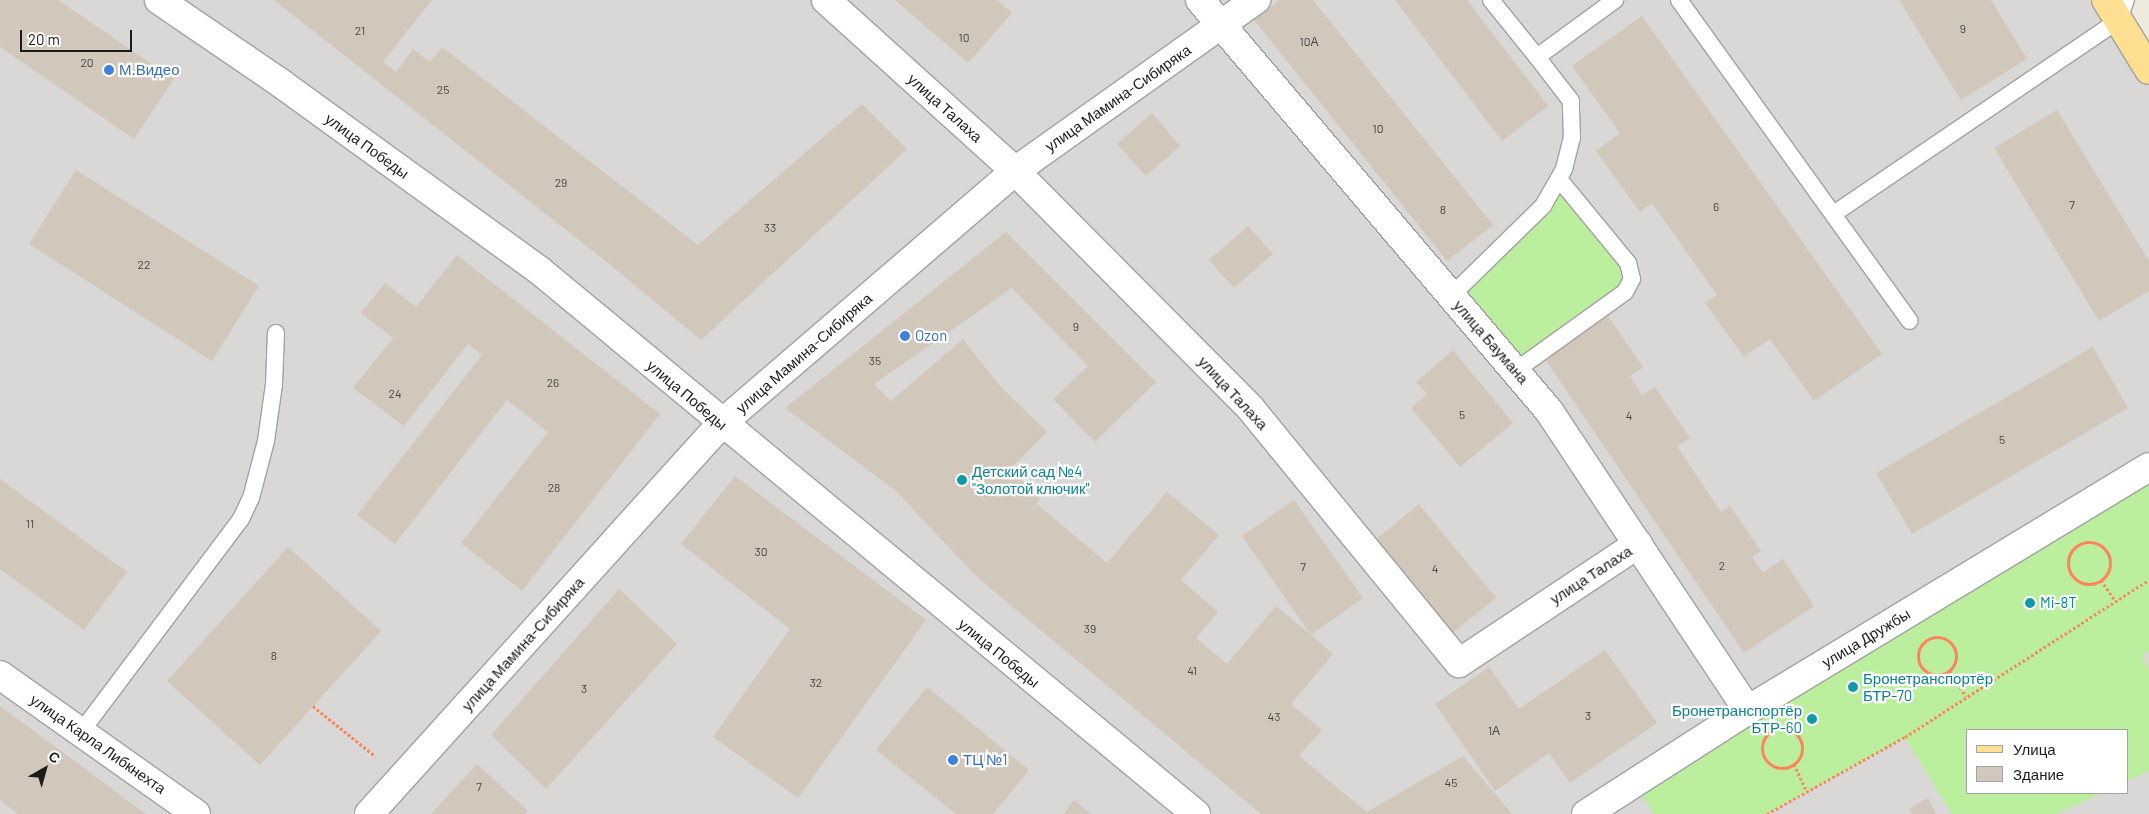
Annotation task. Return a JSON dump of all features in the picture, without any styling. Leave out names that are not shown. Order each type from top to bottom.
[{"type":"main road","points":[[2117,6],[2149,70]]},
{"type":"street","name":"улица Победы","points":[[159,0],[282,84],[539,270],[721,424],[1196,814]]},
{"type":"street","name":"улица Талаха","points":[[826,0],[1014,171],[1251,409],[1458,663],[1638,544]]},
{"type":"street","name":"улица Баумана","points":[[1200,0],[1549,411],[1748,710]]},
{"type":"street","name":"улица Мамина-Сибиряка","points":[[369,814],[721,424],[1014,171],[1256,0]]},
{"type":"street","name":"улица Дружбы","points":[[1586,814],[1748,710],[2149,467]]},
{"type":"street","name":"улица Карла Либкнехта","points":[[0,675],[196,814]]},
{"type":"lane","points":[[1451,296],[1543,206],[1559,179],[1572,138],[1571,101],[1491,0]]},
{"type":"lane","points":[[1537,57],[1615,0]]},
{"type":"lane","points":[[1679,0],[1835,213],[1910,321]]},
{"type":"lane","points":[[1835,213],[2117,6]]},
{"type":"lane","points":[[1515,371],[1625,292],[1632,279],[1628,263],[1559,179]]},
{"type":"lane","points":[[81,732],[245,512],[266,441],[274,384],[276,333]]},
{"type":"path","points":[[2091,543],[2104,549],[2109,569],[2101,580],[2088,584],[2072,575],[2068,562],[2078,546],[2091,543]]},
{"type":"path","points":[[2101,580],[2115,601]]},
{"type":"path","points":[[1767,814],[1806,790],[1905,737],[2149,580]]},
{"type":"path","points":[[1938,637],[1950,642],[1956,659],[1950,670],[1938,675],[1922,668],[1918,656],[1927,640],[1938,637]]},
{"type":"path","points":[[1950,670],[1966,697]]},
{"type":"path","points":[[313,706],[380,760]]},
{"type":"path","points":[[1774,730],[1792,731],[1800,741],[1801,754],[1794,764],[1774,767],[1765,758],[1762,746],[1774,730]]},
{"type":"path","points":[[1794,764],[1806,790]]},
{"type":"shaded area","points":[[0,0],[2106,0],[2149,70],[2149,814],[0,814]]},
{"type":"green space","points":[[1559,179],[1632,279],[1515,371],[1451,296]]},
{"type":"green space","points":[[2149,467],[2149,651],[2142,655],[2149,670],[2149,771],[2129,781],[2129,729],[1966,729],[1966,794],[2100,794],[2056,814],[1952,814],[1905,738],[1767,814],[1654,814],[1634,783]]},
{"type":"building","points":[[0,0],[58,0],[174,79],[134,139],[0,47]]},
{"type":"building","points":[[274,0],[432,0],[383,62],[396,72],[413,49],[430,62],[442,47],[698,245],[862,104],[907,149],[701,340],[608,263]]},
{"type":"building","points":[[895,0],[997,0],[1012,13],[968,63]]},
{"type":"building","points":[[1280,0],[1313,0],[1493,225],[1447,261],[1254,20]]},
{"type":"building","points":[[1395,0],[1467,0],[1548,106],[1502,141]]},
{"type":"building","points":[[1899,0],[1991,0],[2027,59],[1961,100]]},
{"type":"building","points":[[1642,16],[1882,354],[1814,401],[1770,339],[1744,357],[1705,303],[1717,295],[1652,203],[1640,212],[1596,151],[1620,133],[1572,66]]},
{"type":"building","points":[[2057,110],[2149,261],[2149,291],[2099,321],[1994,148]]},
{"type":"building","points":[[1152,113],[1180,146],[1146,176],[1117,144]]},
{"type":"building","points":[[76,170],[259,286],[212,361],[29,244]]},
{"type":"building","points":[[1248,226],[1273,254],[1234,288],[1209,260]]},
{"type":"building","points":[[1006,232],[1156,382],[1095,442],[1053,399],[1088,366],[1012,288],[874,384],[891,401],[963,339],[999,385],[1047,432],[1010,469],[1040,499],[1026,516],[1037,504],[1107,563],[1167,492],[1219,535],[1181,580],[1218,612],[1196,638],[1227,664],[1276,606],[1333,654],[1291,704],[1322,730],[1299,756],[1367,812],[1463,756],[1512,814],[1261,814],[977,577],[895,490],[785,408]]},
{"type":"building","points":[[457,255],[660,414],[522,591],[461,543],[548,432],[507,400],[395,544],[357,515],[482,355],[468,344],[404,426],[353,388],[393,338],[361,313],[385,283],[416,307]]},
{"type":"building","points":[[1608,316],[1643,367],[1630,376],[1642,395],[1655,387],[1690,438],[1677,446],[1721,512],[1730,506],[1761,551],[1752,557],[1763,573],[1783,559],[1814,606],[1744,653],[1545,359]]},
{"type":"building","points":[[2093,347],[2128,408],[1912,534],[1876,473]]},
{"type":"building","points":[[1453,350],[1513,423],[1460,467],[1411,408],[1427,394],[1416,382]]},
{"type":"building","points":[[735,476],[926,620],[798,798],[713,737],[790,629],[681,544]]},
{"type":"building","points":[[0,479],[127,572],[84,630],[0,569]]},
{"type":"building","points":[[1294,500],[1363,598],[1311,635],[1242,536]]},
{"type":"building","points":[[1419,504],[1496,598],[1451,634],[1374,541]]},
{"type":"building","points":[[288,547],[381,631],[260,765],[167,681]]},
{"type":"building","points":[[619,589],[677,644],[546,789],[491,735]]},
{"type":"building","points":[[1605,650],[1657,723],[1570,783],[1549,753],[1495,791],[1435,704],[1489,667],[1519,709]]},
{"type":"building","name":"ТЦ №1","points":[[927,687],[1029,770],[993,814],[956,814],[876,750]]},
{"type":"building","points":[[0,706],[146,814],[18,814],[0,800]]},
{"type":"building","points":[[477,764],[528,811],[525,814],[431,814]]},
{"type":"building","points":[[1928,798],[1936,814],[1912,814],[1909,809]]},
{"type":"building","points":[[1074,800],[1091,814],[1063,814]]},
{"type":"place","name":"М.Видео","points":[[109,70]]},
{"type":"place","name":"Ozon","points":[[905,336]]},
{"type":"place","name":"Детский сад №4 \"Золотой ключик\"","points":[[962,480]]},
{"type":"place","name":"Mi-8T","points":[[2030,603]]},
{"type":"place","name":"Бронетранспортёр БТР-70","points":[[1853,687]]},
{"type":"place","name":"Бронетранспортёр БТР-60","points":[[1812,719]]},
{"type":"place","name":"ТЦ №1","points":[[953,760]]}]
